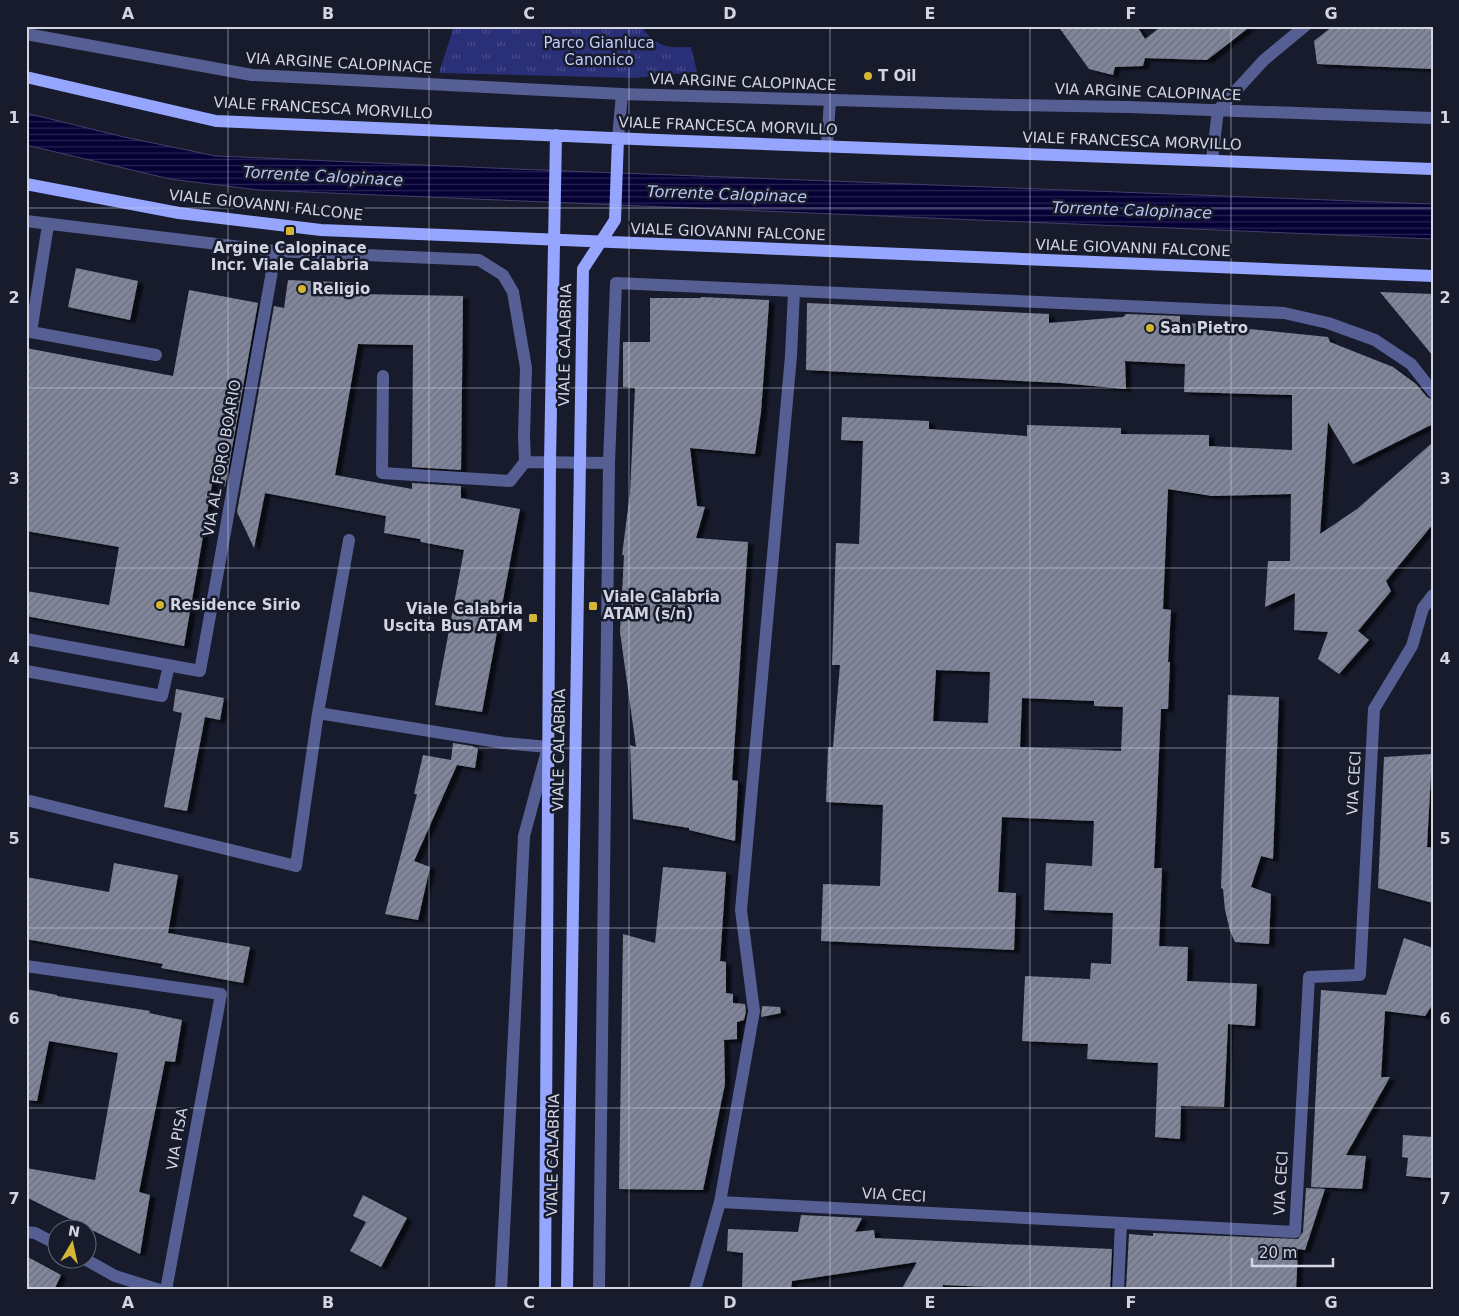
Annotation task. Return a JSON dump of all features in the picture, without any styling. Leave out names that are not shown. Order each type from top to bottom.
[{"type":"main road","name":"VIALE FRANCESCA MORVILLO","points":[[26,77],[216,121],[1433,169]]},
{"type":"main road","name":"VIALE CALABRIA","points":[[545,1290],[550,462],[556,135]]},
{"type":"main road","name":"VIALE CALABRIA","points":[[568,1290],[583,269],[615,220],[618,138]]},
{"type":"main road","name":"VIALE GIOVANNI FALCONE","points":[[26,184],[180,213],[320,230],[1433,276]]},
{"type":"street","points":[[1212,160],[1218,110],[1264,60],[1306,26]]},
{"type":"street","name":"VIA ARGINE CALOPINACE","points":[[26,34],[252,75],[622,94],[1218,110],[1433,118]]},
{"type":"street","points":[[618,138],[622,94]]},
{"type":"street","points":[[827,146],[830,100]]},
{"type":"street","points":[[26,221],[274,250],[479,260],[503,275],[513,292],[526,368],[525,462],[510,481],[382,473],[383,376]]},
{"type":"street","points":[[48,225],[28,332],[156,355]]},
{"type":"street","name":"VIA AL FORO BOARIO","points":[[168,665],[200,670],[271,277],[274,250]]},
{"type":"street","points":[[599,1290],[609,463],[616,283],[1284,313],[1328,323],[1375,340],[1411,364],[1433,392]]},
{"type":"street","points":[[695,1290],[720,1202],[754,1010],[741,910],[791,356],[794,291]]},
{"type":"street","points":[[525,462],[609,463]]},
{"type":"street","points":[[26,800],[296,866],[318,713],[349,540]]},
{"type":"street","name":"VIA CECI","points":[[720,1202],[1295,1232],[1309,977],[1360,976],[1374,709],[1412,646],[1423,608],[1433,595]]},
{"type":"street","points":[[26,639],[168,665],[162,696],[26,671]]},
{"type":"street","points":[[318,713],[504,744],[548,747]]},
{"type":"street","name":"VIALE CALABRIA","points":[[502,1290],[524,836],[548,747]]},
{"type":"street","name":"VIA PISA","points":[[26,966],[220,994],[166,1290]]},
{"type":"street","points":[[1118,1290],[1121,1223]]},
{"type":"street","points":[[26,1232],[35,1233],[48,1240]]},
{"type":"street","points":[[98,1267],[115,1276],[160,1290]]},
{"type":"green space","name":"Parco Gianluca Canonico","points":[[454,26],[640,26],[662,45],[691,47],[697,72],[634,78],[439,73]]},
{"type":"water","name":"Torrente Calopinace","points":[[26,113],[124,137],[216,156],[1433,204],[1433,239],[259,190],[170,179],[26,145]]},
{"type":"building","points":[[1058,26],[1137,26],[1145,39],[1162,26],[1251,26],[1207,60],[1145,58],[1143,66],[1115,67],[1113,75],[1089,69]]},
{"type":"building","points":[[1333,26],[1433,26],[1433,69],[1317,64],[1314,41]]},
{"type":"building","points":[[76,268],[138,281],[130,320],[68,307]]},
{"type":"building","points":[[288,280],[360,283],[360,294],[463,296],[461,470],[412,467],[413,345],[358,344],[335,475],[412,489],[412,483],[461,486],[461,498],[520,509],[482,712],[435,705],[464,550],[421,542],[420,539],[384,533],[386,516],[265,493],[254,548],[237,512],[274,306],[284,308]]},
{"type":"building","points":[[189,290],[258,303],[225,487],[215,467],[184,646],[26,616],[26,591],[109,605],[119,547],[26,531],[26,348],[173,376]]},
{"type":"building","points":[[1380,292],[1433,294],[1433,356],[1414,333]]},
{"type":"building","points":[[701,297],[769,300],[761,412],[755,454],[690,448],[697,506],[705,507],[696,538],[748,542],[732,780],[738,781],[735,841],[689,830],[689,828],[633,819],[630,745],[636,747],[620,632],[624,555],[622,555],[630,493],[635,388],[623,387],[623,342],[650,342],[650,298]]},
{"type":"building","points":[[807,303],[1049,314],[1049,323],[1123,317],[1126,314],[1180,316],[1180,322],[1328,337],[1330,342],[1393,367],[1416,384],[1427,397],[1433,400],[1433,424],[1353,464],[1328,422],[1320,534],[1357,509],[1433,442],[1433,524],[1386,581],[1391,591],[1358,631],[1369,640],[1339,674],[1318,659],[1328,632],[1294,630],[1295,593],[1265,607],[1268,561],[1290,561],[1291,494],[1212,496],[1168,489],[1163,609],[1171,610],[1168,662],[1170,662],[1168,709],[1161,709],[1154,868],[1162,868],[1159,946],[1188,947],[1187,981],[1257,984],[1255,1026],[1228,1024],[1224,1107],[1181,1106],[1180,1139],[1155,1137],[1158,1063],[1087,1059],[1088,1044],[1022,1041],[1025,976],[1090,979],[1091,963],[1111,964],[1113,913],[1044,910],[1046,863],[1092,866],[1094,821],[1002,817],[998,892],[1016,893],[1014,950],[821,941],[823,884],[880,886],[883,805],[826,802],[828,747],[833,747],[840,665],[832,665],[836,543],[859,544],[863,441],[841,440],[842,417],[929,421],[929,429],[1027,436],[1027,425],[1121,428],[1121,434],[1209,435],[1209,446],[1292,450],[1292,395],[1184,392],[1185,364],[1125,361],[1126,389],[1061,383],[806,370]],"holes":[[[936,670],[990,672],[988,723],[933,721]],[[1022,698],[1094,701],[1094,706],[1123,707],[1121,751],[1020,747]]]},
{"type":"building","points":[[176,689],[224,698],[220,720],[205,717],[187,811],[164,807],[182,713],[173,711]]},
{"type":"building","points":[[1228,695],[1279,697],[1273,859],[1261,856],[1251,887],[1271,894],[1269,944],[1235,942],[1230,931],[1223,889],[1221,888]]},
{"type":"building","points":[[453,743],[472,746],[478,749],[475,768],[457,765],[414,861],[430,867],[418,920],[385,914],[417,794],[414,794],[423,755],[451,760]]},
{"type":"building","points":[[1432,754],[1427,847],[1433,848],[1433,903],[1378,888],[1384,757]]},
{"type":"building","points":[[114,863],[178,875],[168,933],[250,947],[243,983],[161,968],[163,964],[26,939],[26,877],[109,892]]},
{"type":"building","points":[[663,867],[726,872],[720,961],[726,962],[726,993],[733,994],[733,1003],[745,1004],[746,1011],[744,1020],[737,1022],[737,1039],[724,1040],[725,1084],[703,1190],[619,1189],[623,934],[655,943]]},
{"type":"building","points":[[1404,938],[1433,948],[1433,1004],[1425,1016],[1385,1011],[1381,1077],[1390,1077],[1346,1155],[1366,1156],[1362,1189],[1311,1187],[1321,990],[1386,995]]},
{"type":"building","points":[[26,989],[150,1011],[149,1013],[182,1020],[175,1062],[165,1061],[139,1192],[150,1195],[140,1254],[98,1233],[98,1218],[68,1218],[26,1197],[26,1168],[95,1180],[118,1053],[49,1041],[37,1101],[26,1100]]},
{"type":"building","points":[[762,1006],[780,1007],[781,1013],[761,1017]]},
{"type":"building","points":[[1403,1135],[1433,1137],[1433,1178],[1406,1176],[1408,1158],[1402,1157]]},
{"type":"building","points":[[1306,1188],[1325,1189],[1305,1250],[1298,1249],[1296,1290],[1126,1290],[1129,1234],[1153,1236],[1153,1233],[1298,1239],[1303,1232]]},
{"type":"building","points":[[363,1195],[407,1218],[381,1267],[350,1251],[366,1222],[353,1216]]},
{"type":"building","points":[[801,1215],[862,1218],[855,1232],[874,1230],[875,1238],[1112,1249],[1110,1290],[1056,1290],[943,1285],[943,1290],[901,1290],[917,1262],[792,1281],[791,1290],[742,1290],[743,1253],[727,1251],[728,1229],[798,1232]]},
{"type":"building","points":[[26,1256],[61,1275],[54,1290],[26,1290]]},
{"type":"place","name":"T Oil","points":[[868,76]]},
{"type":"place","name":"Argine Calopinace Incr. Viale Calabria","points":[[290,231]]},
{"type":"place","name":"Religio","points":[[302,289]]},
{"type":"place","name":"San Pietro","points":[[1150,328]]},
{"type":"place","name":"Residence Sirio","points":[[160,605]]},
{"type":"place","name":"Viale Calabria ATAM (s/n)","points":[[593,606]]},
{"type":"place","name":"Viale Calabria Uscita Bus ATAM","points":[[533,618]]}]
